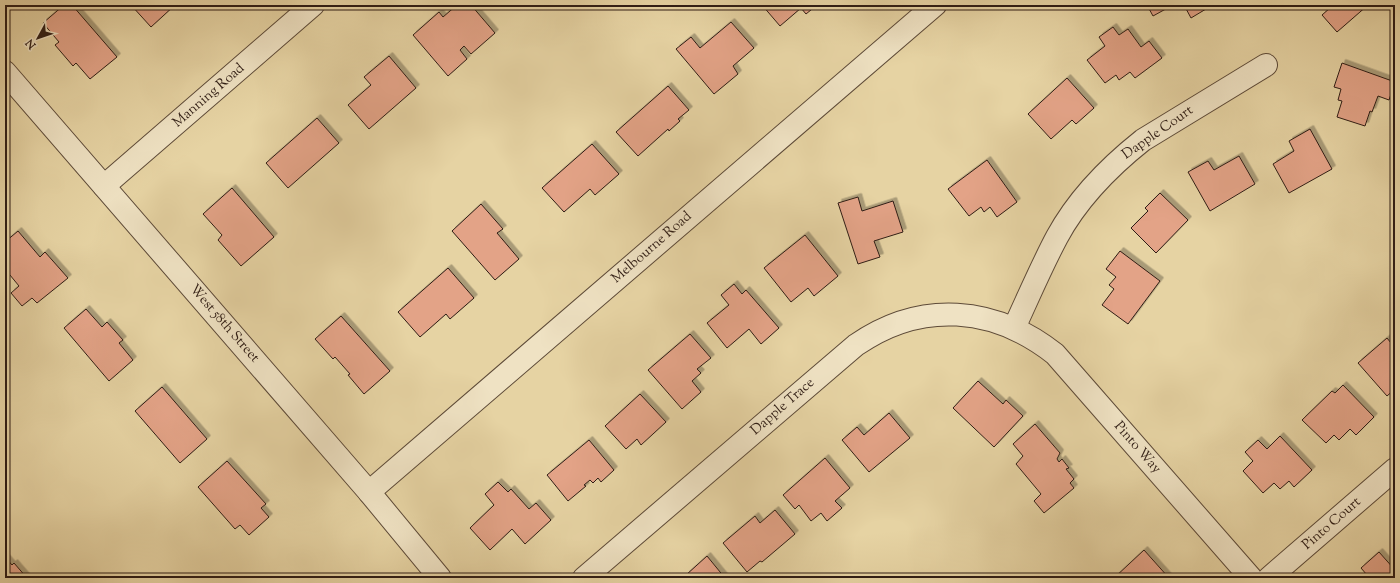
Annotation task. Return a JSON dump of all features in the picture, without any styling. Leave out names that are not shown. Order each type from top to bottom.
[{"type":"street","name":"Manning Road","points":[[104,186],[313,5]]},
{"type":"street","name":"Melbourne Road","points":[[369,492],[935,5]]},
{"type":"street","name":"Dapple Court","points":[[1014,328],[1057,236],[1075,209],[1095,184],[1126,154],[1149,136],[1266,65]]},
{"type":"street","name":"West 58th Street","points":[[5,72],[369,492],[440,578]]},
{"type":"street","name":"Dapple Trace","points":[[584,578],[864,340],[894,325],[928,316],[972,316],[994,320],[1014,328]]},
{"type":"street","name":"Pinto Way","points":[[1014,328],[1033,337],[1055,354],[1251,578]]},
{"type":"street","name":"Pinto Court","points":[[1268,578],[1395,469]]},
{"type":"building","points":[[64,5],[72,5],[117,57],[90,79],[76,63],[73,66],[55,45],[59,42],[43,23]]},
{"type":"building","points":[[131,5],[175,5],[151,27]]},
{"type":"building","points":[[457,5],[471,5],[495,33],[471,54],[464,46],[460,50],[467,59],[448,76],[413,35],[439,12],[443,17]]},
{"type":"building","points":[[762,5],[817,5],[806,14],[801,8],[780,26]]},
{"type":"building","points":[[1147,5],[1173,5],[1153,16]]},
{"type":"building","points":[[1184,5],[1211,5],[1211,6],[1191,18]]},
{"type":"building","points":[[1328,5],[1368,5],[1337,32],[1322,15],[1330,8]]},
{"type":"building","points":[[731,22],[754,48],[733,66],[738,74],[714,94],[676,49],[691,37],[700,48]]},
{"type":"building","points":[[1113,27],[1119,35],[1128,29],[1141,47],[1149,41],[1162,58],[1135,78],[1130,72],[1119,80],[1116,75],[1105,83],[1087,60],[1105,46],[1099,37]]},
{"type":"building","points":[[389,56],[416,88],[369,129],[348,105],[371,85],[364,77]]},
{"type":"building","points":[[1342,63],[1395,82],[1389,100],[1378,96],[1372,112],[1370,111],[1365,126],[1337,117],[1342,101],[1338,100],[1341,89],[1334,87]]},
{"type":"building","points":[[1067,78],[1094,108],[1076,124],[1072,120],[1051,139],[1028,114]]},
{"type":"building","points":[[668,86],[689,110],[678,119],[680,121],[669,131],[668,129],[638,156],[616,132]]},
{"type":"building","points":[[317,118],[339,143],[288,188],[266,163]]},
{"type":"building","points":[[1310,129],[1332,169],[1289,193],[1273,164],[1294,151],[1289,141]]},
{"type":"building","points":[[592,144],[619,174],[595,195],[590,189],[564,212],[542,188]]},
{"type":"building","points":[[1239,156],[1255,184],[1210,211],[1188,172],[1208,161],[1214,170]]},
{"type":"building","points":[[987,160],[1017,202],[997,217],[990,207],[984,212],[981,207],[969,216],[948,189]]},
{"type":"building","points":[[232,188],[274,237],[241,266],[218,240],[222,235],[203,214]]},
{"type":"building","points":[[1160,193],[1188,220],[1156,253],[1131,228],[1148,211],[1145,208]]},
{"type":"building","points":[[858,197],[862,211],[893,201],[903,232],[874,241],[880,257],[858,264],[838,203]]},
{"type":"building","points":[[481,204],[503,229],[497,233],[519,259],[495,280],[452,231]]},
{"type":"building","points":[[18,231],[40,257],[45,252],[68,278],[37,303],[32,298],[22,306],[11,293],[19,286],[5,269],[5,242]]},
{"type":"building","points":[[805,235],[838,276],[814,296],[808,288],[791,302],[764,268]]},
{"type":"building","points":[[1120,251],[1160,281],[1128,324],[1102,305],[1114,289],[1109,285],[1116,277],[1106,269]]},
{"type":"building","points":[[448,268],[474,298],[450,319],[446,314],[420,337],[398,312]]},
{"type":"building","points":[[734,284],[742,294],[746,290],[779,328],[761,344],[749,329],[727,348],[707,323],[729,305],[721,295]]},
{"type":"building","points":[[86,309],[102,327],[107,322],[123,340],[119,343],[133,360],[109,381],[64,328]]},
{"type":"building","points":[[341,316],[390,371],[364,394],[348,375],[350,374],[335,357],[333,359],[315,339]]},
{"type":"building","points":[[690,334],[711,358],[697,369],[701,373],[692,381],[701,392],[682,409],[648,370]]},
{"type":"building","points":[[1387,338],[1395,348],[1395,389],[1387,396],[1358,363]]},
{"type":"building","points":[[978,381],[1003,404],[1006,400],[1023,416],[994,447],[953,408]]},
{"type":"building","points":[[1343,385],[1374,417],[1356,435],[1350,429],[1339,440],[1334,435],[1326,443],[1302,420],[1332,391],[1335,393]]},
{"type":"building","points":[[162,387],[207,439],[180,463],[135,411]]},
{"type":"building","points":[[640,394],[666,422],[641,445],[637,439],[626,449],[605,426]]},
{"type":"building","points":[[889,413],[910,438],[869,472],[842,440],[857,427],[864,435]]},
{"type":"building","points":[[1035,424],[1060,453],[1057,459],[1059,462],[1062,459],[1069,468],[1066,469],[1074,479],[1070,483],[1074,488],[1044,513],[1034,501],[1041,494],[1016,464],[1023,456],[1013,444]]},
{"type":"building","points":[[1280,436],[1312,470],[1294,487],[1289,481],[1280,489],[1274,483],[1263,493],[1243,471],[1253,461],[1245,452],[1258,440],[1267,449]]},
{"type":"building","points":[[589,440],[614,470],[601,482],[598,478],[593,483],[590,480],[584,485],[586,486],[568,501],[547,475]]},
{"type":"building","points":[[825,458],[850,488],[835,501],[842,508],[827,521],[821,513],[811,521],[799,505],[795,509],[783,495]]},
{"type":"building","points":[[227,461],[266,504],[261,508],[269,517],[249,535],[240,525],[235,529],[198,487]]},
{"type":"building","points":[[498,482],[508,492],[511,489],[529,509],[536,503],[551,520],[525,544],[512,529],[490,550],[470,528],[494,505],[485,494]]},
{"type":"building","points":[[775,510],[795,534],[762,562],[760,561],[747,572],[723,543],[755,516],[760,523]]},
{"type":"building","points":[[1144,550],[1169,578],[1114,578]]},
{"type":"building","points":[[1379,552],[1395,570],[1395,578],[1363,578],[1367,575],[1361,568]]},
{"type":"building","points":[[707,556],[725,578],[689,578],[686,575]]},
{"type":"building","points":[[5,557],[12,565],[14,563],[27,578],[5,578]]}]
